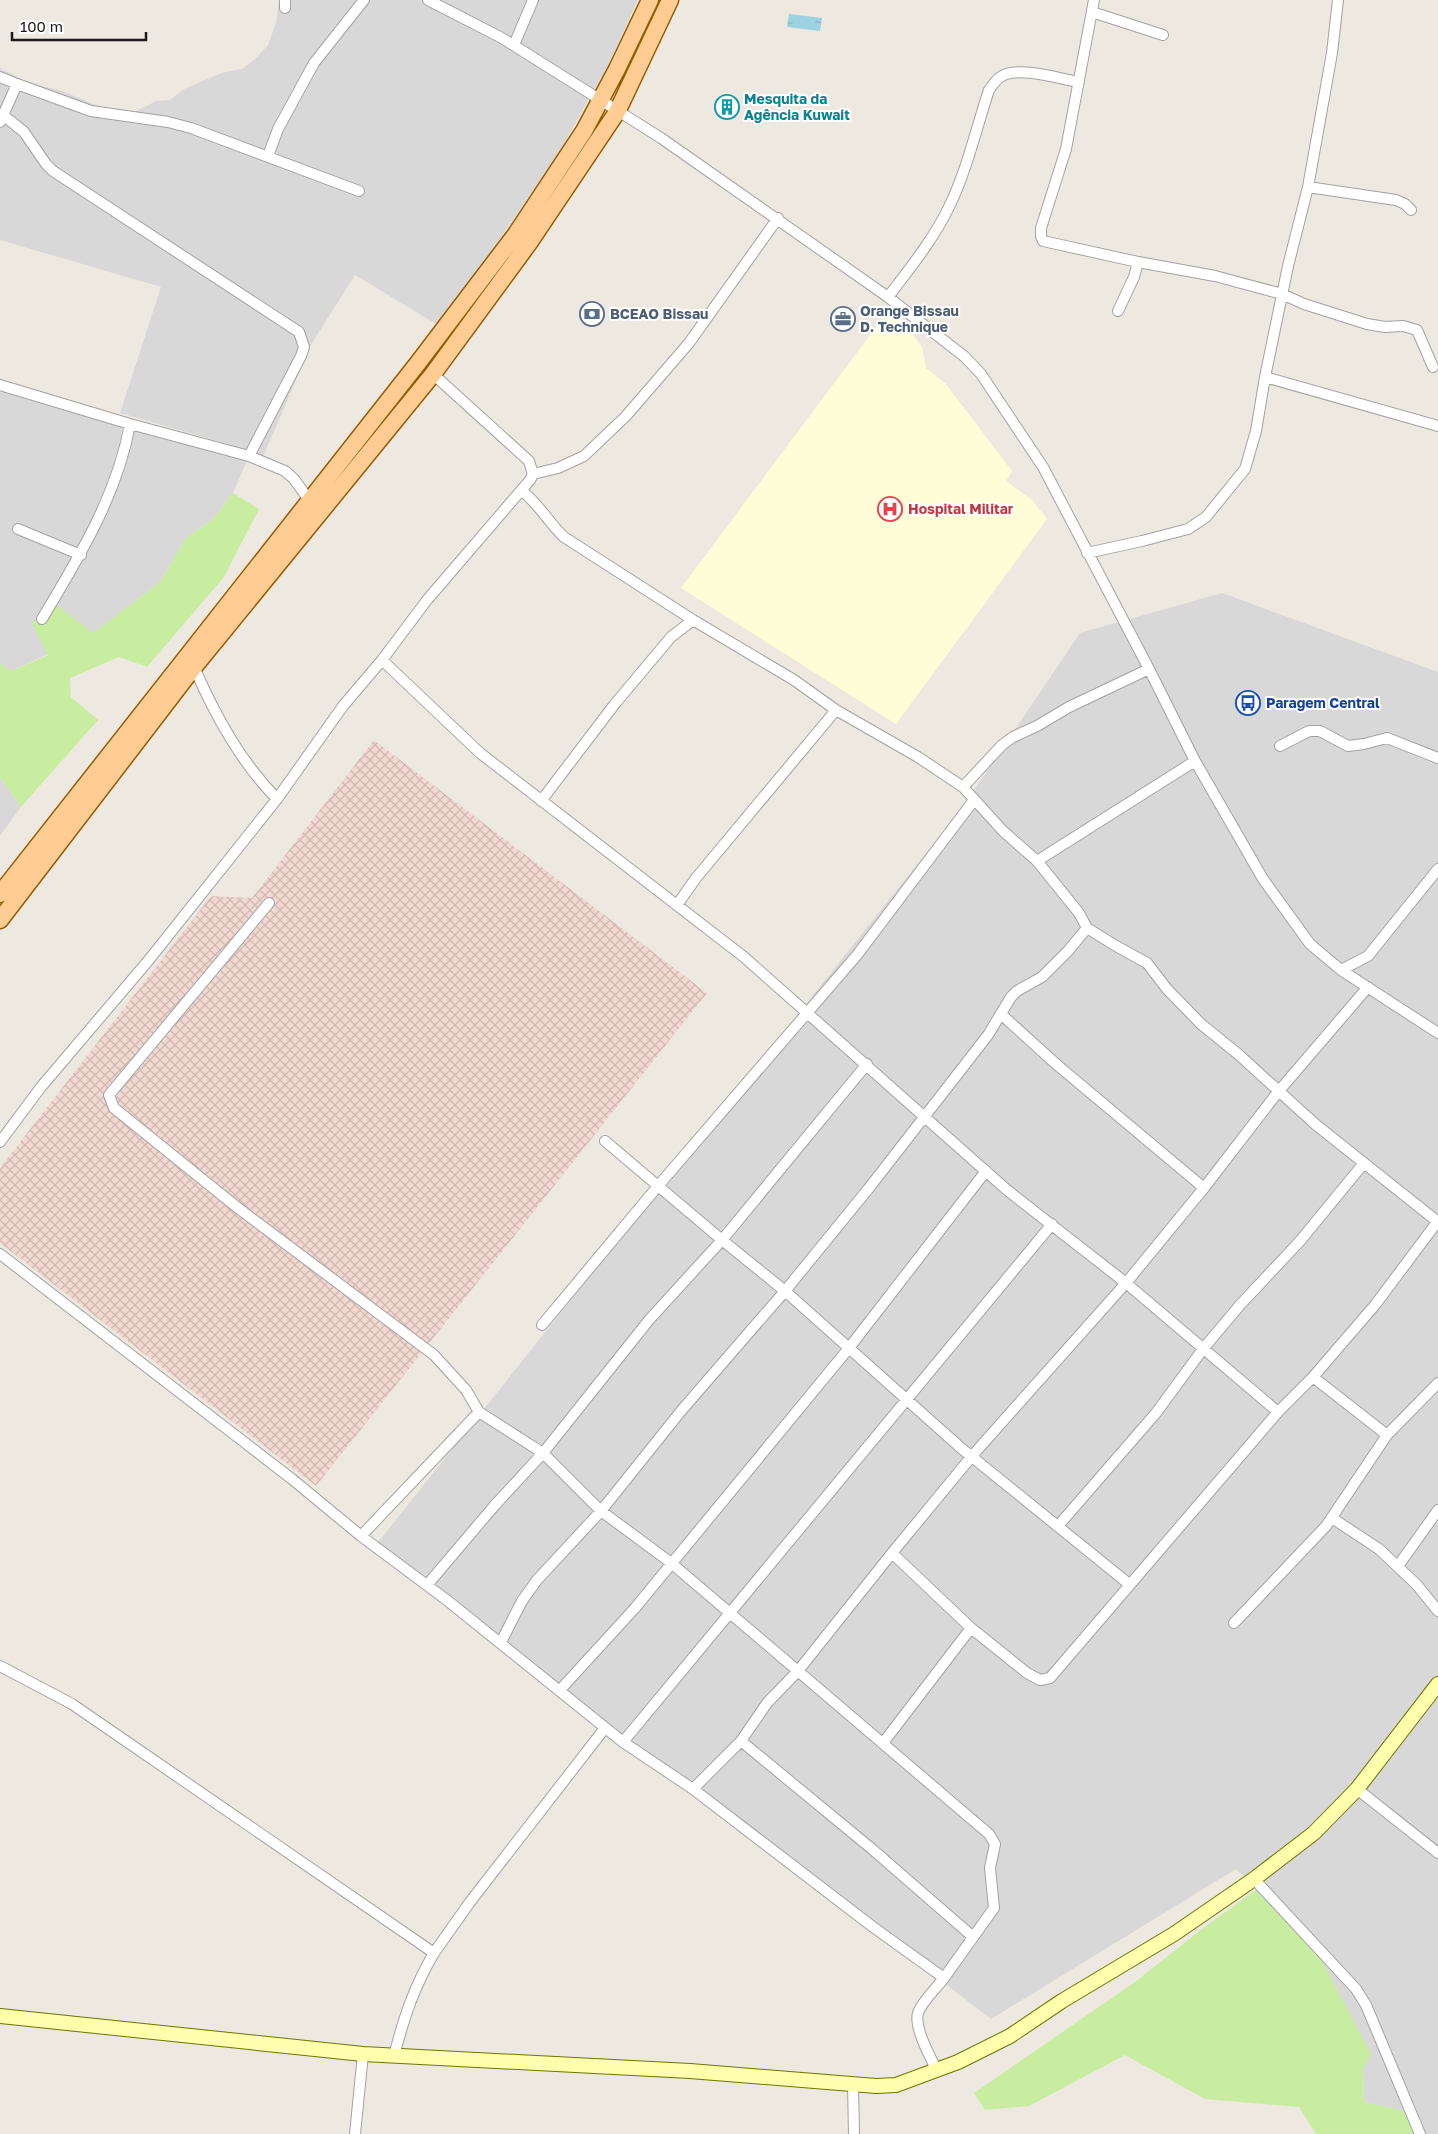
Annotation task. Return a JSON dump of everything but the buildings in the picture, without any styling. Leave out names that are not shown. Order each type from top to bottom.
[{"type":"main road","points":[[0,894],[418,363],[516,234],[584,131],[650,0]]},
{"type":"main road","points":[[0,920],[194,667],[434,374],[529,243],[617,112],[670,0]]},
{"type":"street","points":[[268,156],[278,129],[314,63],[364,0]]},
{"type":"street","points":[[428,0],[514,45],[617,112],[661,138],[888,296],[952,345],[980,374],[1043,467],[1149,669],[1195,762],[1263,880],[1310,944],[1341,970],[1438,1033]]},
{"type":"street","points":[[514,45],[533,0]]},
{"type":"street","points":[[1094,0],[1066,149],[1041,228],[1041,236],[1044,241],[1138,262],[1215,276],[1282,294],[1304,304],[1367,324],[1385,327],[1403,326],[1417,330],[1433,367]]},
{"type":"street","points":[[1087,553],[1188,529],[1206,517],[1244,469],[1256,430],[1282,294],[1308,187],[1332,53],[1338,0]]},
{"type":"street","points":[[1092,12],[1163,35]]},
{"type":"street","points":[[888,296],[934,234],[949,207],[959,184],[989,90],[996,81],[1003,75],[1025,73],[1079,82]]},
{"type":"street","points":[[0,77],[91,110],[168,122],[268,156],[359,191]]},
{"type":"street","points":[[18,84],[2,119],[24,132],[46,164],[58,174],[298,332],[304,346],[301,356],[249,456]]},
{"type":"street","points":[[1308,187],[1396,200],[1405,204],[1411,210]]},
{"type":"street","points":[[0,1142],[53,1072],[148,960],[276,799],[343,706],[382,660],[427,600],[522,491],[533,474],[558,468],[584,456],[626,416],[689,343],[778,218]]},
{"type":"street","points":[[1118,311],[1134,277],[1138,262]]},
{"type":"street","points":[[434,374],[522,453],[529,461],[533,474]]},
{"type":"street","points":[[1265,376],[1438,426]]},
{"type":"street","points":[[0,385],[130,424],[249,456],[286,471],[309,500]]},
{"type":"street","points":[[42,619],[80,555],[115,481],[126,449],[130,424]]},
{"type":"street","points":[[522,491],[536,504],[548,521],[564,537],[693,620],[794,680],[836,710],[918,757],[963,786],[1003,831],[1038,861],[1079,914],[1087,928],[1148,963],[1186,1010],[1238,1054],[1278,1092],[1438,1222],[1375,1305],[1312,1377],[1278,1412],[1129,1584],[1057,1672],[1045,1680],[1040,1680],[1027,1673],[971,1628],[892,1553]]},
{"type":"street","points":[[18,529],[80,555]]},
{"type":"street","points":[[541,801],[620,697],[671,637],[693,620]]},
{"type":"street","points":[[382,660],[480,753],[744,957],[1008,1190],[1126,1283],[1278,1412]]},
{"type":"street","points":[[194,667],[231,740],[260,781],[276,799]]},
{"type":"street","points":[[963,786],[1012,737],[1037,726],[1116,683],[1149,669]]},
{"type":"street","points":[[677,904],[696,878],[836,710]]},
{"type":"street","points":[[1280,746],[1309,731],[1320,731],[1348,746],[1387,738],[1438,758]]},
{"type":"street","points":[[1038,861],[1195,762]]},
{"type":"street","points":[[542,1325],[889,915],[974,800]]},
{"type":"street","points":[[1341,970],[1368,956],[1438,869]]},
{"type":"street","points":[[269,903],[110,1095],[114,1108],[238,1208],[434,1355],[466,1390],[479,1412],[543,1453],[601,1511],[670,1562],[731,1613],[994,1840],[995,1848],[990,1868],[994,1904],[944,1978],[923,2005],[918,2018],[919,2030],[936,2069]]},
{"type":"street","points":[[500,1642],[522,1601],[537,1580],[601,1511],[681,1411],[785,1291],[926,1117],[1018,991],[1042,977],[1068,952],[1087,928]]},
{"type":"street","points":[[694,1789],[741,1741],[767,1703],[798,1671],[972,1456],[1126,1283],[1204,1188],[1278,1092],[1368,987]]},
{"type":"street","points":[[1002,1015],[1056,1064],[1204,1188]]},
{"type":"street","points":[[427,1585],[495,1505],[543,1453],[649,1320],[722,1240],[867,1064]]},
{"type":"street","points":[[605,1141],[785,1291],[906,1400],[972,1456],[1129,1584]]},
{"type":"street","points":[[1058,1526],[1156,1413],[1203,1349],[1240,1305],[1300,1241],[1364,1163]]},
{"type":"street","points":[[560,1690],[634,1608],[670,1562],[849,1348],[986,1171]]},
{"type":"street","points":[[623,1742],[1052,1224]]},
{"type":"street","points":[[0,1254],[292,1479],[361,1536],[500,1642],[623,1742],[694,1789],[873,1927],[944,1978]]},
{"type":"street","points":[[1312,1377],[1387,1435]]},
{"type":"street","points":[[1234,1623],[1332,1518],[1387,1435],[1438,1383]]},
{"type":"street","points":[[361,1536],[479,1412]]},
{"type":"street","points":[[1398,1566],[1438,1510]]},
{"type":"street","points":[[1332,1518],[1365,1537],[1418,1585],[1438,1610]]},
{"type":"street","points":[[883,1743],[971,1628]]},
{"type":"street","points":[[0,1666],[72,1704],[434,1953]]},
{"type":"street","points":[[0,2016],[363,2054],[680,2070],[853,2085],[896,2085],[958,2062],[1010,2036],[1174,1934],[1254,1879],[1314,1833],[1357,1789],[1438,1684]]},
{"type":"street","points":[[394,2056],[408,2006],[417,1984],[434,1953],[470,1902],[605,1728]]},
{"type":"street","points":[[741,1741],[872,1849],[972,1936]]},
{"type":"street","points":[[1357,1789],[1438,1853]]},
{"type":"street","points":[[1254,1879],[1356,1989],[1366,2005],[1420,2134]]},
{"type":"street","points":[[355,2134],[363,2054]]},
{"type":"street","points":[[853,2085],[854,2134]]},
{"type":"shaded area","points":[[279,0],[638,0],[607,67],[560,151],[488,256],[436,324],[355,275],[312,343],[262,459],[232,445],[120,413],[161,287],[0,240],[0,68],[27,82],[62,91],[113,112],[131,114],[156,101],[170,100],[184,89],[221,73],[242,69],[255,59],[268,45],[276,23]]},
{"type":"shaded area","name":"Hospital Militar","points":[[891,307],[922,347],[926,368],[945,383],[1012,471],[1006,481],[1031,499],[1047,519],[896,724],[681,588]]},
{"type":"shaded area","points":[[0,385],[249,456],[233,493],[214,518],[185,539],[160,582],[92,634],[11,671],[0,663]]},
{"type":"shaded area","points":[[1222,593],[1438,672],[1438,2134],[1412,2134],[1409,2112],[1364,2102],[1363,2069],[1257,1889],[1236,1869],[991,2019],[375,1546],[962,808],[1080,633]]},
{"type":"shaded area","points":[[374,740],[707,993],[316,1486],[0,1243],[0,1168],[211,896],[252,898]]},
{"type":"shaded area","points":[[0,777],[21,807],[0,836]]},
{"type":"green space","points":[[233,493],[259,509],[224,577],[147,667],[119,657],[70,678],[71,697],[98,720],[21,807],[0,777],[0,663],[11,671],[48,655],[32,624],[49,599],[93,633],[160,582],[185,539],[214,518]]},
{"type":"green space","points":[[1257,1889],[1317,1951],[1371,2054],[1363,2069],[1364,2102],[1409,2112],[1412,2134],[1316,2134],[1299,2107],[1205,2099],[1125,2055],[1029,2106],[985,2110],[974,2093],[1135,1982],[1203,1928]]},
{"type":"water","points":[[789,14],[822,18],[820,31],[787,27]]},
{"type":"place","name":"Mesquita da Agência Kuwait","points":[[727,107]]},
{"type":"place","name":"BCEAO Bissau","points":[[592,314]]},
{"type":"place","name":"Orange Bissau D. Technique","points":[[843,319]]},
{"type":"place","name":"Hospital Militar","points":[[890,509]]},
{"type":"place","name":"Paragem Central","points":[[1248,703]]}]
